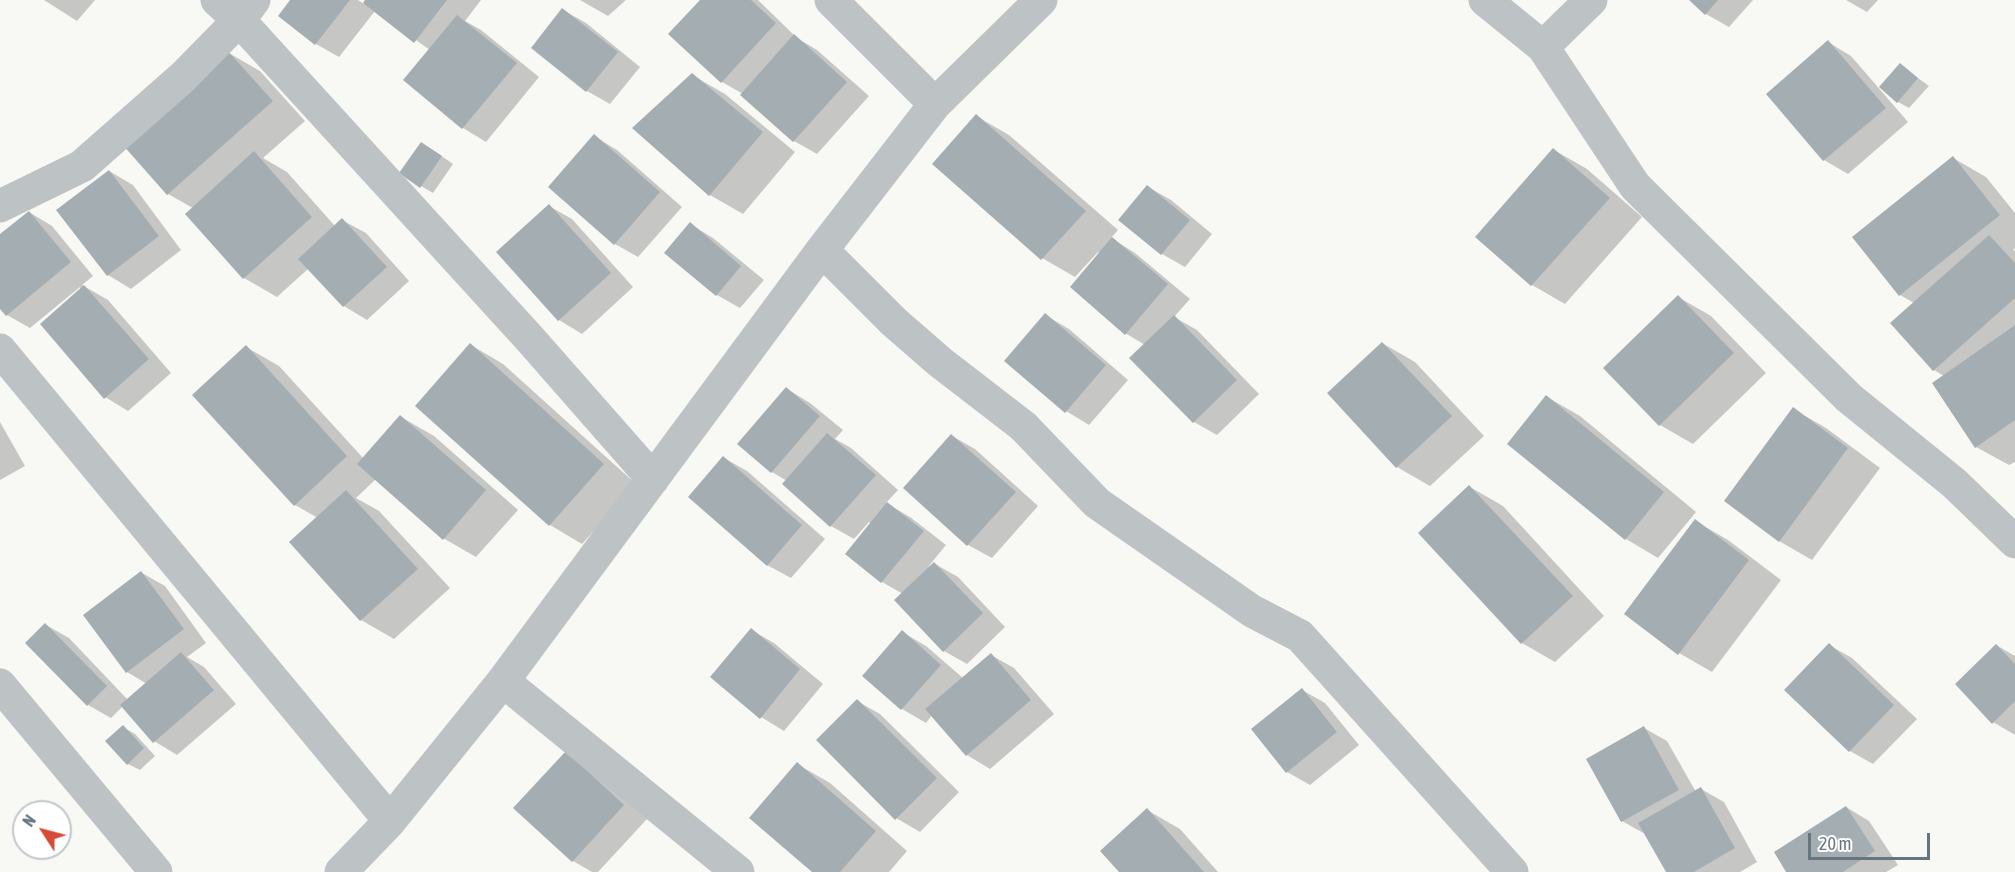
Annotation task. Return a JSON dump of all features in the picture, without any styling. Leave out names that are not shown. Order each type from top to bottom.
[{"type":"street","points":[[831,0],[935,104]]},
{"type":"street","points":[[341,872],[390,821],[503,681],[822,250],[935,104],[1041,0]]},
{"type":"street","points":[[1485,0],[1543,47],[1635,186],[1850,398],[1954,483],[2015,542]]},
{"type":"street","points":[[1543,47],[1591,0]]},
{"type":"street","points":[[0,206],[82,166],[183,77],[237,7],[653,479]]},
{"type":"street","points":[[822,250],[917,342],[1023,426],[1097,503],[1252,611],[1300,636],[1512,872]]},
{"type":"street","points":[[0,350],[390,821]]},
{"type":"street","points":[[503,681],[738,872]]},
{"type":"street","points":[[0,685],[156,872]]},
{"type":"building","points":[[290,0],[350,0],[315,45],[278,16]]},
{"type":"building","points":[[365,0],[447,0],[414,43],[363,3]]},
{"type":"building","points":[[700,0],[751,0],[776,23],[721,83],[668,34]]},
{"type":"building","points":[[1689,0],[1718,0],[1705,15]]},
{"type":"building","points":[[562,8],[618,52],[586,92],[531,48]]},
{"type":"building","points":[[457,15],[517,63],[462,129],[403,80]]},
{"type":"building","points":[[794,34],[847,82],[793,142],[740,95]]},
{"type":"building","points":[[1828,40],[1886,108],[1823,161],[1766,94]]},
{"type":"building","points":[[227,50],[273,101],[167,195],[122,144]]},
{"type":"building","points":[[1900,63],[1918,78],[1897,103],[1879,87]]},
{"type":"building","points":[[692,73],[763,132],[709,196],[632,128]]},
{"type":"building","points":[[976,114],[1086,211],[1041,260],[932,164]]},
{"type":"building","points":[[594,134],[660,192],[614,245],[548,187]]},
{"type":"building","points":[[421,142],[442,156],[420,188],[399,173]]},
{"type":"building","points":[[1553,148],[1610,198],[1531,286],[1475,237]]},
{"type":"building","points":[[254,151],[312,217],[243,279],[185,214]]},
{"type":"building","points":[[1953,156],[2000,215],[1899,296],[1852,237]]},
{"type":"building","points":[[109,170],[159,236],[107,276],[56,210]]},
{"type":"building","points":[[1147,185],[1190,220],[1161,255],[1118,220]]},
{"type":"building","points":[[549,204],[611,273],[558,321],[496,252]]},
{"type":"building","points":[[29,211],[71,262],[6,316],[0,309],[0,234]]},
{"type":"building","points":[[342,218],[387,267],[343,307],[298,259]]},
{"type":"building","points":[[690,222],[741,266],[716,296],[664,253]]},
{"type":"building","points":[[1989,235],[2015,263],[2015,298],[1933,371],[1890,323]]},
{"type":"building","points":[[1112,237],[1168,284],[1125,335],[1070,287]]},
{"type":"building","points":[[84,285],[149,359],[104,399],[40,324]]},
{"type":"building","points":[[1678,295],[1734,353],[1659,426],[1603,368]]},
{"type":"building","points":[[1045,313],[1106,365],[1065,413],[1004,361]]},
{"type":"building","points":[[1174,315],[1237,380],[1193,423],[1129,358]]},
{"type":"building","points":[[2015,325],[2015,420],[1975,448],[1932,383]]},
{"type":"building","points":[[1382,342],[1452,416],[1396,468],[1327,393]]},
{"type":"building","points":[[470,343],[604,464],[549,526],[415,406]]},
{"type":"building","points":[[246,345],[347,456],[294,506],[192,395]]},
{"type":"building","points":[[786,387],[820,416],[771,473],[737,444]]},
{"type":"building","points":[[1546,395],[1664,492],[1625,540],[1507,444]]},
{"type":"building","points":[[1793,407],[1848,448],[1779,542],[1724,501]]},
{"type":"building","points":[[400,415],[486,490],[443,540],[357,464]]},
{"type":"building","points":[[827,433],[876,475],[830,527],[782,484]]},
{"type":"building","points":[[951,434],[1016,492],[967,546],[903,488]]},
{"type":"building","points":[[723,456],[802,525],[767,566],[688,497]]},
{"type":"building","points":[[1469,485],[1573,596],[1521,644],[1418,533]]},
{"type":"building","points":[[346,490],[418,569],[360,621],[289,542]]},
{"type":"building","points":[[887,502],[924,531],[881,583],[845,554]]},
{"type":"building","points":[[1695,519],[1749,560],[1678,655],[1624,614]]},
{"type":"building","points":[[934,562],[983,613],[943,652],[894,600]]},
{"type":"building","points":[[141,571],[184,629],[126,673],[83,615]]},
{"type":"building","points":[[45,623],[107,686],[87,706],[25,643]]},
{"type":"building","points":[[751,628],[800,669],[760,719],[710,677]]},
{"type":"building","points":[[902,630],[941,665],[901,710],[862,676]]},
{"type":"building","points":[[1829,643],[1894,705],[1849,752],[1784,690]]},
{"type":"building","points":[[1996,644],[2015,664],[2015,701],[1992,724],[1955,684]]},
{"type":"building","points":[[181,652],[214,690],[153,743],[120,705]]},
{"type":"building","points":[[991,653],[1031,700],[966,756],[925,709]]},
{"type":"building","points":[[1302,688],[1337,732],[1286,773],[1251,729]]},
{"type":"building","points":[[857,699],[937,778],[895,820],[816,740]]},
{"type":"building","points":[[123,725],[144,748],[127,765],[105,741]]},
{"type":"building","points":[[1644,726],[1679,790],[1621,822],[1586,759]]},
{"type":"building","points":[[566,751],[624,805],[572,862],[513,808]]},
{"type":"building","points":[[797,762],[876,831],[840,872],[812,872],[749,818]]},
{"type":"building","points":[[1701,787],[1735,848],[1694,872],[1666,872],[1638,823]]},
{"type":"building","points":[[1846,806],[1875,851],[1843,872],[1786,872],[1774,852]]},
{"type":"building","points":[[1147,808],[1204,872],[1119,872],[1100,851]]}]
